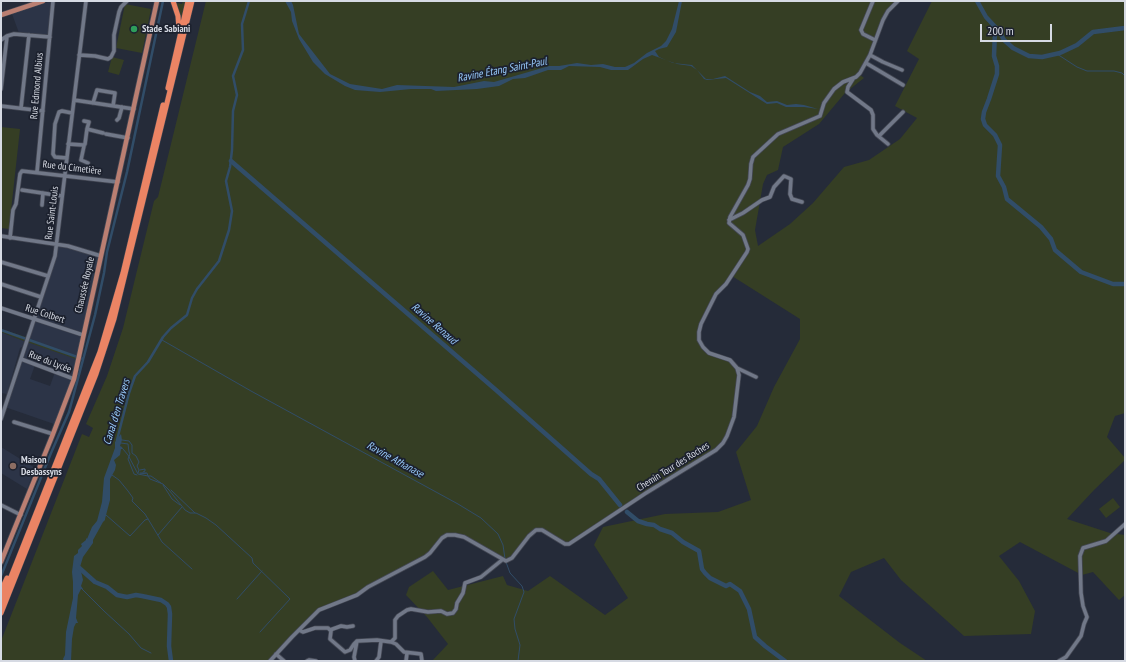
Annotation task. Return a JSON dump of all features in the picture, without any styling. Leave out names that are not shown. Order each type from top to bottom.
[{"type":"highway","points":[[173,1],[179,21],[176,49]]},
{"type":"highway","points":[[1,602],[92,372],[111,317],[123,273],[188,1]]},
{"type":"highway","points":[[1,613],[96,374],[114,319],[192,1]]},
{"type":"highway","points":[[1,591],[26,539]]},
{"type":"main road","points":[[3,13],[43,1]]},
{"type":"main road","name":"Chaussée Royale","points":[[1,562],[54,434],[74,379],[158,1]]},
{"type":"street","name":"Rue Edmond Albius","points":[[37,172],[53,1]]},
{"type":"street","name":"Rue Saint-Louis","points":[[1,419],[2,411],[21,359],[54,258],[86,1]]},
{"type":"street","points":[[79,55],[108,59],[111,57],[114,51],[114,35],[120,10],[127,1]]},
{"type":"street","points":[[873,1],[861,30],[863,34],[875,40]]},
{"type":"street","points":[[888,144],[878,136],[873,129],[873,115],[871,110],[847,92],[853,79],[860,73],[866,64],[888,11],[898,1]]},
{"type":"street","points":[[1,40],[14,34],[50,37]]},
{"type":"street","points":[[21,108],[29,35]]},
{"type":"street","points":[[1,89],[7,36]]},
{"type":"street","points":[[870,55],[902,70]]},
{"type":"street","points":[[866,64],[903,85]]},
{"type":"street","points":[[729,220],[748,185],[753,157],[778,134],[820,116],[824,103],[831,92],[840,84],[853,79]]},
{"type":"street","points":[[92,103],[97,90],[115,93],[113,106]]},
{"type":"street","points":[[74,100],[134,108]]},
{"type":"street","points":[[1,106],[43,111]]},
{"type":"street","points":[[117,120],[122,107]]},
{"type":"street","points":[[67,158],[55,157],[53,154],[55,124],[59,112],[72,113]]},
{"type":"street","points":[[878,136],[903,112]]},
{"type":"street","points":[[84,121],[89,122],[81,160],[88,163]]},
{"type":"street","points":[[88,129],[128,138]]},
{"type":"street","points":[[68,144],[84,145]]},
{"type":"street","name":"Rue du Cimetière","points":[[10,238],[13,210],[16,204],[20,174],[24,171],[118,182]]},
{"type":"street","points":[[729,220],[743,213],[762,200],[770,197],[774,187],[784,176],[791,179],[790,194],[792,200],[802,202]]},
{"type":"street","points":[[22,190],[62,196]]},
{"type":"street","points":[[42,205],[43,193]]},
{"type":"street","points":[[729,220],[729,223],[744,235],[748,248],[747,252],[726,284],[716,294],[701,324],[700,340],[703,347],[709,353],[730,360],[737,368],[756,376]]},
{"type":"street","points":[[1,236],[68,246],[101,256]]},
{"type":"street","points":[[1,262],[48,276]]},
{"type":"street","points":[[1,284],[41,297]]},
{"type":"street","name":"Rue Colbert","points":[[1,308],[83,335]]},
{"type":"street","name":"Rue du Lycée","points":[[21,359],[74,379]]},
{"type":"street","name":"Chemin Tour des Roches","points":[[502,560],[506,561],[512,558],[528,536],[536,530],[542,530],[565,544],[569,544],[716,450],[728,436],[734,416],[739,375],[737,368]]},
{"type":"street","points":[[14,422],[54,434]]},
{"type":"street","points":[[1,505],[21,516]]},
{"type":"street","points":[[1059,661],[1066,657],[1081,636],[1084,624],[1088,617],[1083,606],[1081,592],[1080,556],[1083,548],[1106,541],[1125,524]]},
{"type":"street","points":[[270,661],[323,608],[357,595],[374,583],[425,557],[435,548],[442,538],[447,535],[464,537],[502,560],[481,577],[465,583],[463,593],[453,613],[450,614],[441,611],[428,612],[409,609],[398,616],[395,620],[395,636],[391,642]]},
{"type":"street","points":[[300,630],[303,632],[315,628],[325,628],[330,630],[341,626],[353,626]]},
{"type":"street","points":[[330,630],[330,639],[345,652],[350,650],[357,641],[378,640],[391,642],[407,653],[421,654],[422,661]]},
{"type":"street","points":[[355,661],[354,657],[357,641]]},
{"type":"street","points":[[376,661],[379,657],[382,641]]},
{"type":"street","points":[[406,661],[407,653]]},
{"type":"street","points":[[276,654],[284,661]]},
{"type":"street","points":[[307,661],[316,661]]},
{"type":"shaded area","points":[[53,1],[49,36],[19,33],[12,14]]},
{"type":"shaded area","points":[[285,1],[291,1],[293,5],[299,34],[330,74],[350,84],[382,89],[397,85],[454,87],[484,81],[494,82],[549,66],[577,63],[625,67],[661,46],[666,41],[672,29],[679,1],[682,1],[676,32],[667,47],[655,51],[659,57],[667,60],[652,55],[643,59],[628,70],[569,66],[561,70],[548,70],[525,78],[513,79],[499,86],[477,89],[436,91],[431,89],[411,89],[380,92],[355,90],[325,74],[313,62],[299,39],[292,21],[291,12]]},
{"type":"shaded area","points":[[675,63],[692,65],[697,70],[691,66]]},
{"type":"shaded area","points":[[697,70],[706,79],[725,76],[750,92],[760,96],[767,102],[777,101],[787,105],[804,105],[818,109],[786,107],[777,103],[767,104],[726,78],[707,80],[704,79]]},
{"type":"shaded area","points":[[56,244],[101,256],[74,379],[57,425],[5,407],[54,258]],"holes":[[[35,365],[55,372],[50,386],[30,379]]]},
{"type":"shaded area","points":[[1,332],[24,341],[22,347],[20,348],[7,394],[1,393]]},
{"type":"shaded area","points":[[121,434],[122,440],[120,446],[123,449],[121,449],[120,455],[114,460],[116,465],[110,479],[110,500],[105,520],[93,540],[93,543],[83,557],[80,567],[83,580],[81,586],[83,589],[81,589],[78,595],[76,618],[78,623],[76,623],[74,627],[71,661],[64,661],[66,632],[73,598],[72,572],[74,556],[78,553],[78,550],[82,546],[81,544],[86,540],[86,538],[87,539],[92,527],[97,521],[102,502],[104,478],[115,448],[115,442]]},
{"type":"shaded area","points":[[1,447],[35,468],[27,489],[1,473]]},
{"type":"green space","points":[[183,1],[186,1],[182,19],[180,19],[176,3],[182,4]]},
{"type":"green space","points":[[206,1],[898,1],[888,11],[870,55],[859,74],[864,78],[845,93],[819,124],[783,147],[778,170],[767,175],[763,184],[755,230],[758,246],[790,224],[813,203],[844,167],[869,160],[900,139],[917,118],[895,106],[919,59],[907,51],[932,1],[1125,1],[1125,413],[1115,416],[1107,437],[1125,458],[1125,460],[1067,519],[1110,533],[1125,535],[1125,595],[1119,600],[1093,572],[1082,575],[1020,542],[999,556],[1019,581],[1035,611],[1031,634],[964,636],[901,580],[884,558],[851,572],[839,596],[900,643],[927,661],[432,661],[448,644],[427,617],[406,595],[409,587],[433,571],[448,590],[503,576],[507,585],[528,591],[550,576],[605,615],[628,598],[594,545],[603,527],[665,514],[718,512],[751,500],[736,452],[757,426],[774,387],[800,339],[800,319],[732,276],[721,289],[701,324],[699,340],[709,353],[733,362],[739,375],[735,409],[727,436],[716,450],[569,544],[542,530],[536,530],[516,554],[506,561],[464,537],[447,535],[430,553],[357,595],[323,608],[270,661],[1,661],[1,641],[82,434],[89,437],[93,428],[86,424],[107,376],[123,328],[154,201],[158,197]]},
{"type":"green space","name":"Stade Sabiani","points":[[125,4],[151,9],[142,53],[116,48]]},
{"type":"green space","points":[[112,57],[124,60],[119,75],[108,72]]},
{"type":"green space","points":[[1,127],[20,129],[9,229],[1,228]]},
{"type":"green space","points":[[1,329],[26,337],[24,341],[1,332]]},
{"type":"green space","points":[[29,339],[77,356],[76,359],[27,342]]},
{"type":"green space","points":[[1113,498],[1120,507],[1106,518],[1099,509]]},
{"type":"waterway","points":[[1,576],[69,412],[95,315],[107,252],[127,172],[163,1]]},
{"type":"waterway","name":"Canal d'en Travers","points":[[117,440],[135,376],[148,362],[163,337],[171,328],[187,315],[192,298],[197,289],[219,261],[229,230],[232,211],[226,181],[230,167],[233,111],[237,95],[233,76],[243,50],[242,24],[249,1]]},
{"type":"waterway","points":[[977,1],[986,17],[999,31],[1004,40],[1013,48],[1029,56],[1042,57],[1060,53],[1077,45],[1093,32],[1125,28]]},
{"type":"waterway","points":[[993,25],[995,31],[994,56],[997,66],[997,74],[983,119],[985,125],[995,135],[1000,145],[998,176],[1004,187],[1007,199],[1041,227],[1051,239],[1055,250],[1081,272],[1113,284],[1125,284]]},
{"type":"waterway","points":[[1057,54],[1077,67],[1087,71],[1114,71],[1122,73],[1125,76]]},
{"type":"waterway","name":"Ravine Renaud","points":[[231,161],[591,474],[599,479],[620,505]]},
{"type":"waterway","points":[[1,330],[83,359]]},
{"type":"waterway","name":"Ravine Athanase","points":[[162,340],[481,518],[498,534],[503,545],[505,559]]},
{"type":"waterway","points":[[122,440],[129,441],[132,445],[132,453],[136,456],[139,462],[137,466],[139,470],[138,473]]},
{"type":"waterway","points":[[121,443],[128,444],[130,454],[128,459],[134,474],[137,475]]},
{"type":"waterway","points":[[123,449],[128,455],[138,474],[148,476],[150,479],[163,484],[185,510],[190,513],[196,513],[216,525],[252,558],[253,563],[290,599],[260,632]]},
{"type":"waterway","points":[[140,470],[145,469],[143,472]]},
{"type":"waterway","points":[[140,473],[146,473]]},
{"type":"waterway","points":[[140,474],[147,473],[148,476],[151,476],[161,483]]},
{"type":"waterway","points":[[112,475],[119,480],[128,491],[133,498],[132,501],[145,514],[162,542],[192,569]]},
{"type":"waterway","points":[[163,485],[172,499],[180,505]]},
{"type":"waterway","points":[[171,490],[195,513]]},
{"type":"waterway","points":[[158,535],[182,507]]},
{"type":"waterway","name":"Ravine Renaud","points":[[627,512],[638,521],[654,525],[660,529],[672,533],[683,542],[699,551],[702,569],[710,578],[726,586],[730,584],[740,591],[749,609],[755,637],[785,661]]},
{"type":"waterway","points":[[106,515],[130,536],[145,520],[148,519]]},
{"type":"waterway","name":"Ravine Athanase","points":[[506,562],[510,573],[522,586],[524,592],[514,619],[515,629],[520,645],[518,661]]},
{"type":"waterway","points":[[76,565],[95,582],[107,587],[117,595],[127,597],[136,595],[142,596],[161,600],[167,604],[170,614],[169,646],[171,661]]},
{"type":"waterway","points":[[237,599],[262,571]]},
{"type":"waterway","points":[[82,589],[129,634],[141,648],[151,653]]},
{"type":"place","name":"Stade Sabiani","points":[[134,29]]},
{"type":"place","name":"Maison Desbassyns","points":[[13,466]]},
{"type":"water label","name":"Ravine Étang Saint-Paul","points":[[502,70]]}]
